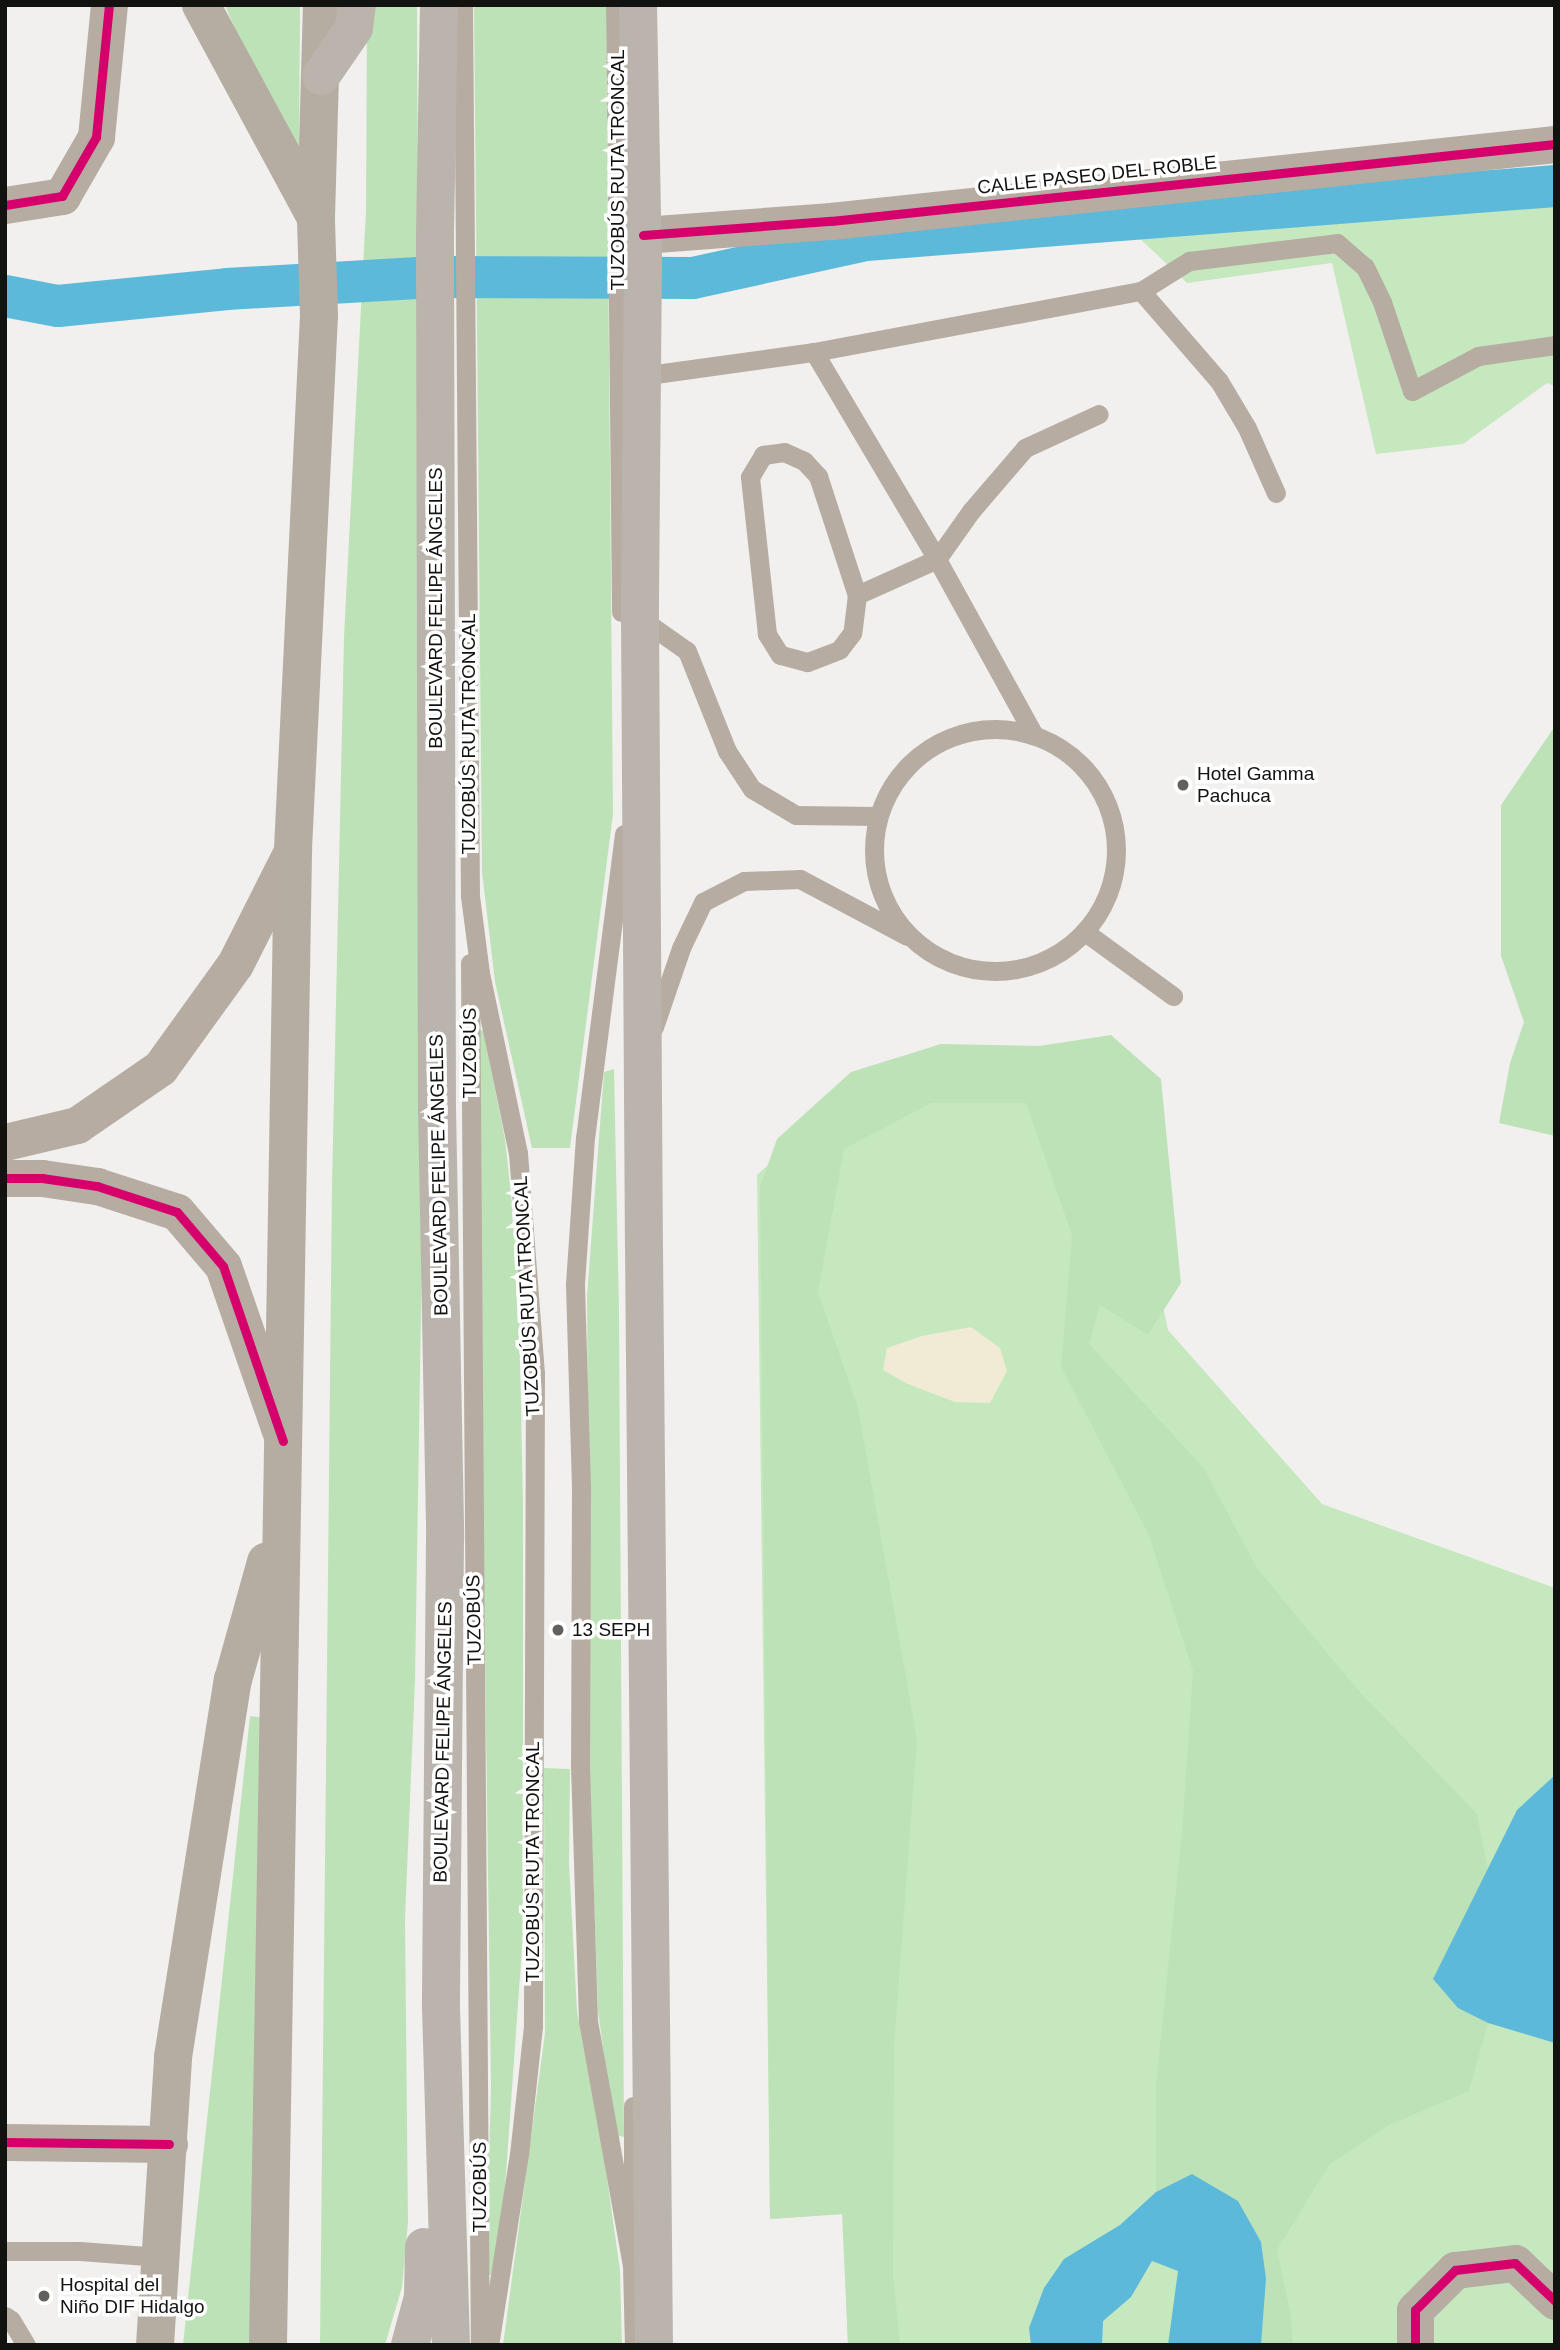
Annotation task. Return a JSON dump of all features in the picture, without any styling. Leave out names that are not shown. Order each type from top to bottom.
[{"type":"highway","points":[[321,76],[354,28],[357,5]]},
{"type":"highway","name":"BOULEVARD FELIPE ÁNGELES","points":[[439,5],[450,233],[451,326],[437,1094],[445,1538],[441,2008],[451,2345]]},
{"type":"highway","points":[[638,5],[630,320],[641,376],[640,618],[654,2345]]},
{"type":"highway","points":[[410,2345],[423,2297],[425,2077],[441,2008]]},
{"type":"main road","points":[[201,5],[317,224]]},
{"type":"main road","points":[[268,2345],[293,849],[319,316],[317,224],[322,5]]},
{"type":"main road","points":[[155,2345],[173,2057],[233,1680],[280,1513]]},
{"type":"street","points":[[5,205],[62,197],[96,137],[109,5]]},
{"type":"street","name":"CALLE PASEO DEL ROBLE","points":[[634,245],[831,221],[1555,144]]},
{"type":"street","points":[[5,1142],[77,1125],[160,1068],[235,964],[293,849]]},
{"type":"street","points":[[5,1178],[42,1178],[97,1186],[177,1212],[223,1266],[283,1441]]},
{"type":"street","points":[[5,2142],[169,2144]]},
{"type":"street","points":[[1415,2345],[1415,2310],[1455,2270],[1516,2263],[1555,2301]]},
{"type":"lane","points":[[450,233],[463,5]]},
{"type":"lane","name":"TUZOBÚS RUTA TRONCAL","points":[[615,5],[634,245]]},
{"type":"lane","points":[[641,376],[814,352],[1141,291],[1189,261],[1337,243],[1365,267],[1381,302],[1412,391],[1478,356],[1555,345]]},
{"type":"lane","points":[[1141,291],[1219,381],[1247,428],[1276,493]]},
{"type":"lane","points":[[630,320],[625,846],[634,2345]]},
{"type":"lane","name":"TUZOBÚS RUTA TRONCAL","points":[[451,326],[470,896],[480,973],[518,1153],[535,1373],[533,2025],[519,2154],[489,2345]]},
{"type":"lane","points":[[814,352],[937,559],[1034,735]]},
{"type":"lane","points":[[858,594],[937,559],[971,511],[1026,448],[1099,414]]},
{"type":"lane","points":[[783,452],[804,461],[818,476],[858,594],[852,633],[839,650],[807,662],[780,655],[767,634],[750,477],[763,455],[783,452]]},
{"type":"lane","points":[[640,618],[687,651],[727,751],[752,789],[796,815],[878,816]]},
{"type":"lane","points":[[643,1058],[681,948],[703,902],[744,881],[800,879],[913,939],[934,956],[973,969],[1013,970],[1052,956],[1084,932],[1107,897],[1117,858],[1113,817],[1096,782],[1069,753],[1034,735],[996,728],[957,734],[922,752],[895,780],[878,816],[873,855],[881,895],[913,939]]},
{"type":"lane","points":[[625,846],[604,975],[585,1137],[575,1285],[581,1491],[580,1766],[588,2021],[632,2265]]},
{"type":"lane","name":"TUZOBÚS","points":[[470,896],[480,2345]]},
{"type":"lane","points":[[1084,932],[1173,996]]},
{"type":"lane","points":[[5,2251],[80,2251],[160,2257]]},
{"type":"lane","points":[[5,2316],[11,2320],[26,2345]]},
{"type":"green space","points":[[225,5],[300,5],[299,163],[290,163]]},
{"type":"green space","points":[[367,5],[417,5],[423,1188],[415,1681],[405,1919],[408,2222],[402,2287],[385,2345],[320,2345],[332,1185],[344,637],[366,210]]},
{"type":"green space","points":[[474,5],[606,5],[613,814],[570,1148],[532,1148],[495,982],[482,872]]},
{"type":"green space","points":[[1555,194],[1555,386],[1547,383],[1463,444],[1376,454],[1332,263],[1187,283],[1135,234]]},
{"type":"green space","points":[[1555,726],[1555,1136],[1499,1123],[1510,1063],[1524,1022],[1501,956],[1501,805]]},
{"type":"green space","points":[[483,1030],[505,1139],[518,1260],[523,1504],[523,1934],[502,2230],[491,2275],[486,2275],[491,2087],[478,1031]]},
{"type":"green space","points":[[1111,1035],[1161,1079],[1181,1283],[1148,1335],[1100,1305],[1089,1344],[1203,1467],[1257,1568],[1357,1689],[1477,1814],[1488,1871],[1433,1979],[1458,2008],[1488,2023],[1469,2091],[1389,2125],[1329,2165],[1277,2250],[1291,2316],[1293,2345],[1261,2345],[1266,2279],[1238,2201],[1192,2174],[1156,2192],[1156,2085],[1182,1832],[1193,1671],[1148,1533],[1061,1367],[1072,1235],[1026,1103],[931,1103],[844,1149],[818,1292],[858,1408],[917,1739],[894,2046],[893,2275],[900,2345],[848,2345],[842,2214],[770,2219],[760,1187],[777,1139],[851,1072],[941,1044],[1039,1046]]},
{"type":"green space","points":[[614,1069],[619,1311],[624,2137],[615,2135],[598,2011],[590,1783],[587,1296],[604,1072]]},
{"type":"green space","points":[[858,1082],[1120,1103],[1168,1330],[1322,1504],[1555,1588],[1555,2345],[848,2345],[843,2214],[770,2219],[757,1175]]},
{"type":"green space","points":[[250,1716],[268,1718],[254,2345],[183,2345]]},
{"type":"green space","points":[[544,1768],[570,1769],[569,1863],[577,2011],[603,2150],[620,2270],[622,2345],[503,2345],[545,2033]]},
{"type":"sand","points":[[971,1327],[1000,1348],[1007,1371],[990,1403],[955,1402],[908,1384],[883,1370],[887,1348],[922,1336]]},
{"type":"water","points":[[1555,1775],[1555,2043],[1488,2023],[1458,2008],[1433,1979],[1517,1810]]},
{"type":"water","points":[[1192,2174],[1238,2201],[1261,2242],[1266,2279],[1261,2345],[1168,2345],[1178,2271],[1152,2261],[1131,2297],[1103,2321],[1102,2345],[1031,2345],[1029,2328],[1044,2288],[1064,2259],[1120,2225],[1156,2192]]},
{"type":"waterway","points":[[5,296],[58,306],[227,289],[435,277],[693,278],[866,240],[1555,186]]},
{"type":"cycle path","points":[[5,205],[62,196],[96,137],[109,5]]},
{"type":"cycle path","points":[[643,235],[831,221],[1555,144]]},
{"type":"cycle path","points":[[5,1178],[42,1178],[97,1186],[177,1212],[223,1266],[283,1441]]},
{"type":"cycle path","points":[[5,2142],[169,2144]]},
{"type":"cycle path","points":[[1415,2345],[1415,2310],[1455,2270],[1515,2263],[1555,2301]]},
{"type":"place","name":"Hotel Gamma Pachuca","points":[[1183,785]]},
{"type":"place","name":"13 SEPH","points":[[558,1630]]},
{"type":"place","name":"Hospital del Niño DIF Hidalgo","points":[[44,2296]]}]
